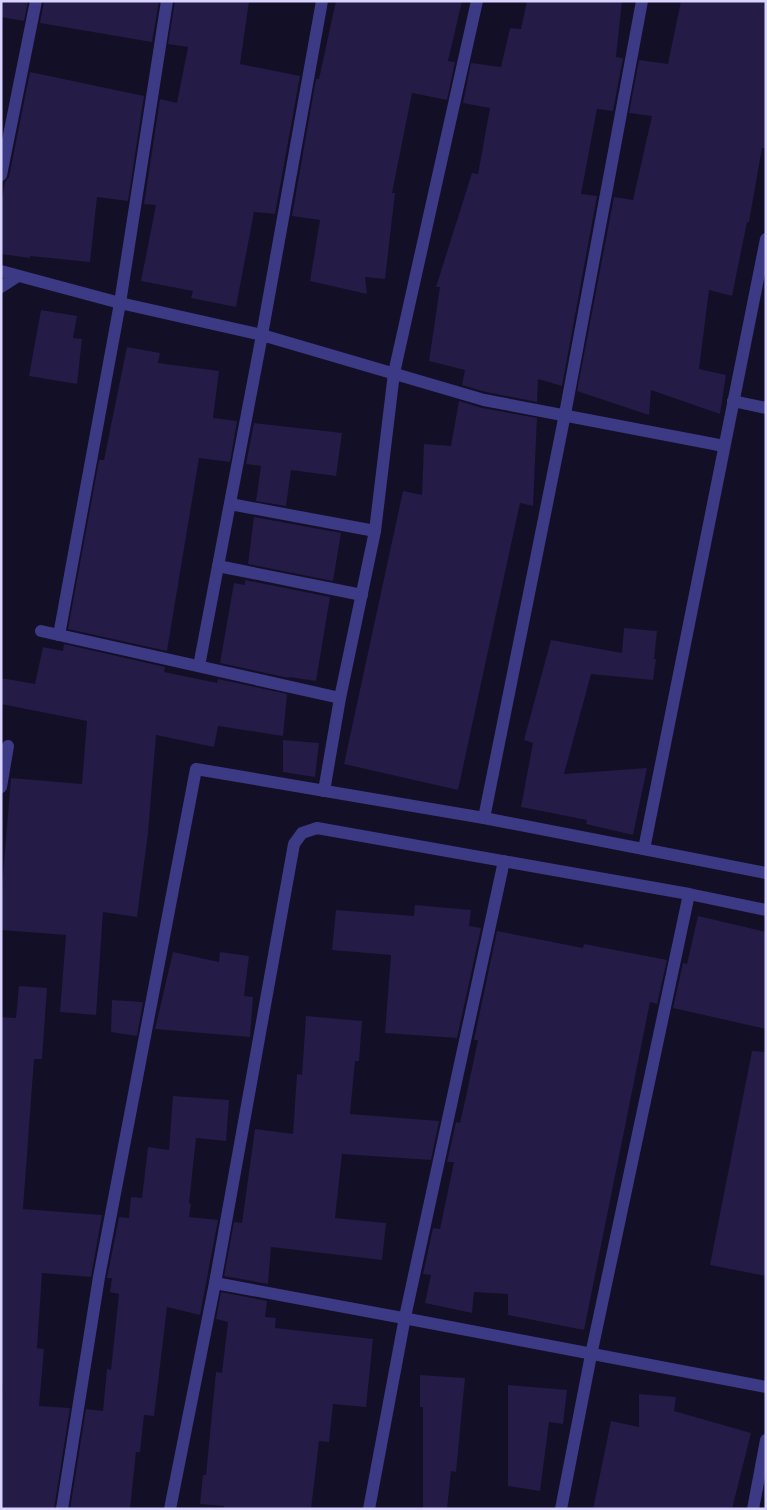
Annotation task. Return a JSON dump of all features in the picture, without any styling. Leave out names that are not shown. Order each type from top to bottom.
[{"type":"street","points":[[1,175],[36,1]]},
{"type":"street","points":[[59,634],[120,303],[167,1]]},
{"type":"street","points":[[199,666],[262,335],[322,1]]},
{"type":"street","points":[[324,791],[340,698],[375,531],[394,373],[477,1]]},
{"type":"street","points":[[484,818],[565,414],[642,1]]},
{"type":"street","points":[[644,849],[765,246]]},
{"type":"street","points":[[1,272],[120,303],[262,335],[484,400],[724,446]]},
{"type":"street","points":[[1,287],[18,276]]},
{"type":"street","points":[[733,401],[766,408]]},
{"type":"street","points":[[230,504],[375,531]]},
{"type":"street","points":[[218,566],[362,595]]},
{"type":"street","points":[[41,631],[340,698]]},
{"type":"street","points":[[1,788],[8,746]]},
{"type":"street","points":[[62,1509],[99,1276],[196,769],[484,818],[766,873]]},
{"type":"street","points":[[170,1509],[215,1283],[294,844],[302,832],[317,828],[504,860],[766,910]]},
{"type":"street","points":[[369,1509],[404,1318],[504,860]]},
{"type":"street","points":[[561,1509],[590,1354],[689,894]]},
{"type":"street","points":[[215,1283],[766,1387]]},
{"type":"street","points":[[753,1509],[766,1440]]},
{"type":"building","points":[[2,1],[28,1],[24,21],[1,17]]},
{"type":"building","points":[[44,1],[159,1],[152,42],[40,23]]},
{"type":"building","points":[[175,1],[249,1],[240,64],[300,76],[275,214],[254,212],[236,307],[191,298],[193,291],[141,281],[156,205],[144,204],[160,99],[177,103],[188,47],[168,44]]},
{"type":"building","points":[[336,1],[462,1],[448,61],[455,62],[447,100],[412,93],[392,193],[395,193],[385,279],[365,277],[367,294],[310,281],[320,220],[292,216],[316,79],[319,79]]},
{"type":"building","points":[[527,1],[622,1],[616,57],[623,58],[613,111],[597,109],[581,194],[597,196],[562,386],[538,379],[537,402],[486,392],[462,385],[465,370],[429,361],[440,287],[436,287],[472,173],[478,174],[490,108],[463,103],[471,63],[501,67],[510,28],[521,29]]},
{"type":"building","points":[[681,1],[766,1],[766,148],[762,148],[749,222],[747,222],[732,296],[709,290],[699,369],[726,375],[720,414],[651,390],[649,415],[577,391],[614,197],[633,200],[652,116],[629,113],[639,60],[668,64]]},
{"type":"building","points":[[30,72],[144,96],[128,201],[97,197],[90,262],[1,254],[1,205],[5,182],[9,177]]},
{"type":"building","points":[[41,310],[77,316],[73,338],[82,339],[77,384],[29,376]]},
{"type":"building","points":[[127,347],[160,353],[158,363],[219,371],[213,418],[237,421],[230,462],[199,458],[167,651],[68,629],[99,460],[104,460]]},
{"type":"building","points":[[459,401],[482,408],[537,418],[533,506],[520,503],[458,790],[344,764],[403,491],[422,495],[424,444],[451,446]]},
{"type":"building","points":[[254,423],[342,433],[336,476],[291,470],[286,506],[256,501],[261,466],[246,464]]},
{"type":"building","points":[[254,517],[341,533],[333,581],[248,564]]},
{"type":"building","points":[[245,580],[330,597],[316,681],[289,678],[220,663],[234,583],[245,585]]},
{"type":"building","points":[[624,628],[657,631],[653,680],[591,674],[564,774],[647,768],[633,835],[586,824],[587,820],[521,807],[533,743],[524,740],[551,640],[622,653]]},
{"type":"building","points":[[64,644],[165,667],[164,672],[217,683],[218,679],[287,694],[283,736],[218,726],[214,747],[156,735],[148,833],[137,917],[103,912],[96,1015],[60,1012],[66,935],[1,930],[1,899],[11,778],[82,784],[87,721],[1,704],[1,678],[35,684],[43,647],[63,651]]},
{"type":"building","points":[[283,740],[319,743],[315,777],[283,772]]},
{"type":"building","points":[[415,905],[471,910],[469,926],[481,928],[457,1038],[385,1033],[391,955],[332,950],[336,910],[414,916]]},
{"type":"building","points":[[698,916],[766,932],[766,1029],[673,1008],[683,963],[687,964]]},
{"type":"building","points":[[497,931],[583,948],[584,944],[667,960],[657,1004],[650,1002],[584,1330],[508,1315],[508,1294],[474,1292],[472,1313],[425,1303],[431,1275],[423,1274],[433,1228],[440,1229],[454,1162],[447,1162],[456,1122],[460,1123],[467,1092],[478,1040],[474,1040]]},
{"type":"building","points":[[173,952],[219,962],[220,952],[249,956],[244,996],[253,997],[250,1037],[155,1029]]},
{"type":"building","points":[[19,986],[47,988],[42,1059],[34,1059],[23,1209],[102,1215],[91,1277],[42,1273],[37,1348],[44,1349],[39,1406],[70,1408],[54,1509],[1,1509],[1,1413],[3,1386],[1,1386],[1,1017],[16,1018]]},
{"type":"building","points":[[112,1000],[143,1002],[137,1036],[111,1032]]},
{"type":"building","points":[[306,1016],[362,1021],[359,1061],[355,1061],[350,1114],[439,1121],[431,1160],[342,1154],[335,1218],[386,1223],[382,1260],[271,1247],[268,1284],[224,1276],[234,1222],[242,1223],[255,1129],[293,1134],[297,1074],[302,1075]]},
{"type":"building","points":[[752,1051],[766,1052],[766,1276],[710,1265]]},
{"type":"building","points":[[173,1096],[229,1100],[226,1141],[196,1138],[189,1217],[218,1220],[200,1315],[167,1307],[154,1416],[144,1415],[140,1452],[136,1452],[130,1509],[70,1509],[86,1409],[103,1411],[107,1369],[111,1370],[119,1294],[110,1292],[112,1278],[107,1278],[119,1217],[129,1218],[131,1197],[142,1198],[148,1147],[169,1150]]},
{"type":"building","points":[[221,1292],[267,1301],[265,1317],[276,1318],[275,1328],[373,1339],[366,1407],[333,1404],[329,1442],[319,1441],[311,1509],[224,1509],[224,1506],[200,1504],[203,1475],[206,1475],[216,1372],[222,1373],[228,1322],[216,1319]]},
{"type":"building","points":[[420,1375],[465,1378],[456,1472],[451,1471],[447,1509],[423,1509],[423,1407],[420,1407]]},
{"type":"building","points":[[508,1385],[567,1390],[563,1424],[549,1422],[540,1491],[508,1486]]},
{"type":"building","points":[[639,1394],[676,1397],[674,1411],[751,1433],[732,1509],[593,1509],[611,1421],[639,1427]]}]
